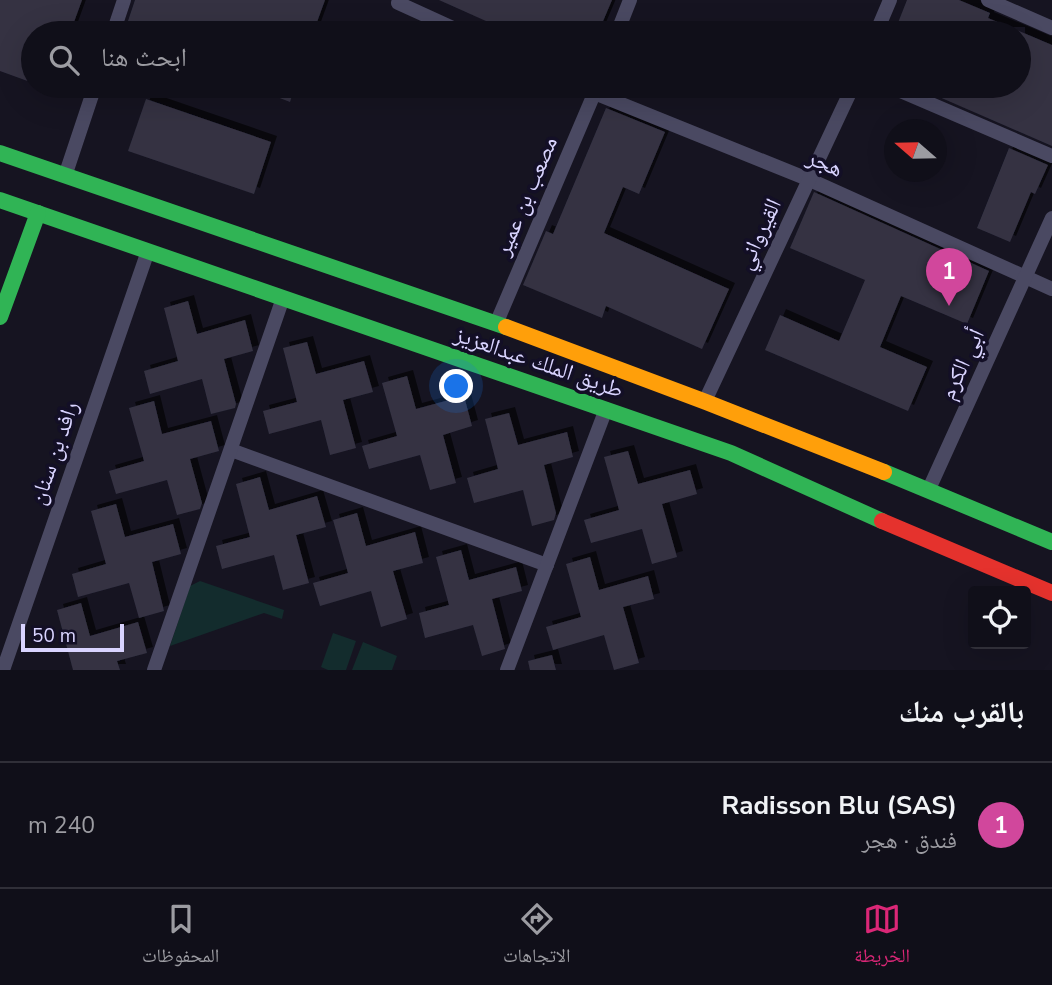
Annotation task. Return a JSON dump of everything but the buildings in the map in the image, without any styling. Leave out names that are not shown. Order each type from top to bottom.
[{"type":"main road","name":"طريق الملك عبدالعزيز","points":[[0,153],[496,324],[705,401],[929,489],[1052,542]]},
{"type":"main road","name":"طريق الملك عبدالعزيز","points":[[1,205],[38,213],[732,453],[803,488],[869,513],[1052,593]]},
{"type":"main road","points":[[0,317],[6,283],[38,213]]},
{"type":"street","points":[[117,21],[124,0]]},
{"type":"street","points":[[622,21],[630,0]]},
{"type":"street","points":[[881,21],[890,0]]},
{"type":"street","points":[[988,0],[1052,28]]},
{"type":"street","points":[[398,3],[438,21]]},
{"type":"street","points":[[65,176],[91,98]]},
{"type":"street","name":"مصعب بن عمير","points":[[496,324],[592,98]]},
{"type":"street","name":"هجر","points":[[614,98],[810,180],[1052,289]]},
{"type":"street","name":"القيرواني","points":[[705,401],[848,98]]},
{"type":"street","points":[[917,98],[1052,156]]},
{"type":"street","name":"أبي الكرم","points":[[929,489],[1052,218]]},
{"type":"street","name":"رافد بن سنان","points":[[3,670],[148,251]]},
{"type":"street","points":[[154,670],[283,298]]},
{"type":"street","points":[[507,670],[606,409]]},
{"type":"street","points":[[231,450],[547,565]]},
{"type":"green space","points":[[200,581],[284,610],[282,619],[264,613],[170,646],[190,586]]},
{"type":"green space","points":[[333,633],[356,641],[346,670],[328,670],[321,667]]},
{"type":"green space","points":[[363,642],[397,656],[392,670],[352,670]]},
{"type":"traffic: fast","points":[[0,153],[506,327]]},
{"type":"traffic: fast","points":[[0,200],[731,453],[882,521]]},
{"type":"traffic: fast","points":[[0,317],[38,213]]},
{"type":"traffic: fast","points":[[884,472],[1052,542]]},
{"type":"traffic: slow","points":[[506,327],[884,472]]},
{"type":"traffic: jam","points":[[882,521],[1052,593]]},
{"type":"place","name":"Radisson Blu (SAS)","points":[[949,306]]}]
